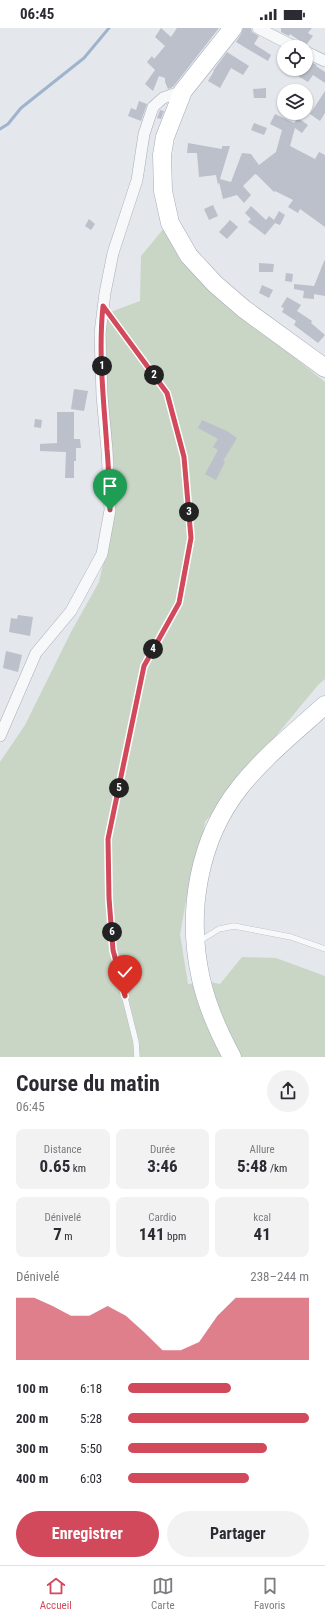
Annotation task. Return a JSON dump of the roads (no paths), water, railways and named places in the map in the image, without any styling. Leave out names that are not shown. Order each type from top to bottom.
[{"type":"main road","points":[[233,28],[183,91],[165,137],[162,155],[164,190],[170,223],[189,256],[215,284],[244,309],[325,368]]},
{"type":"main road","points":[[232,1057],[210,1011],[201,978],[194,916],[200,872],[210,836],[223,812],[240,787],[265,759],[325,705]]},
{"type":"street","points":[[258,28],[281,40]]},
{"type":"street","points":[[313,55],[325,61]]},
{"type":"street","points":[[0,736],[36,653],[70,611],[102,554],[110,510],[107,450],[102,396],[100,333],[103,306],[113,253],[137,180],[144,134],[153,107],[163,98],[183,91]]},
{"type":"lane","points":[[103,306],[167,393],[184,457],[191,538],[179,603],[144,666],[108,839],[109,898],[113,950],[136,1042],[137,1057]]},
{"type":"lane","points":[[196,943],[219,929],[234,926],[291,937],[325,949]]},
{"type":"waterway","points":[[0,129],[8,124],[21,108],[84,58],[109,28]]}]
